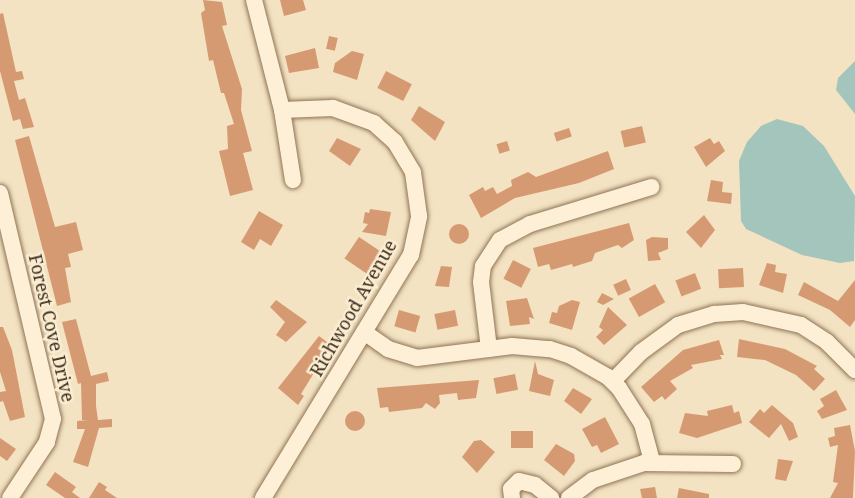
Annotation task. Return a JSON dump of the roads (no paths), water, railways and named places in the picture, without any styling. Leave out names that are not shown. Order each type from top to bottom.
[{"type":"street","points":[[254,0],[282,110],[293,180]]},
{"type":"street","name":"Richwood Avenue","points":[[263,498],[411,255],[418,216],[413,172],[395,142],[362,116],[322,106],[282,110]]},
{"type":"street","points":[[489,350],[481,282],[483,266],[500,240],[530,224],[651,188]]},
{"type":"street","name":"Forest Cove Drive","points":[[1,203],[53,419],[47,442],[10,494]]},
{"type":"street","points":[[613,381],[641,352],[678,325],[714,314],[743,312],[801,325],[827,342],[855,370]]},
{"type":"street","points":[[364,332],[388,349],[417,358],[489,350],[550,349],[571,356],[613,381],[642,424],[652,462]]},
{"type":"street","points":[[569,498],[593,480],[652,462],[733,464]]},
{"type":"street","points":[[512,498],[511,489],[519,481],[535,485],[551,498]]},
{"type":"water","points":[[855,61],[855,114],[836,90],[838,78]]},
{"type":"water","points":[[777,119],[803,126],[824,146],[855,196],[854,261],[840,263],[802,255],[746,229],[741,221],[739,161],[747,142],[761,126]]}]
